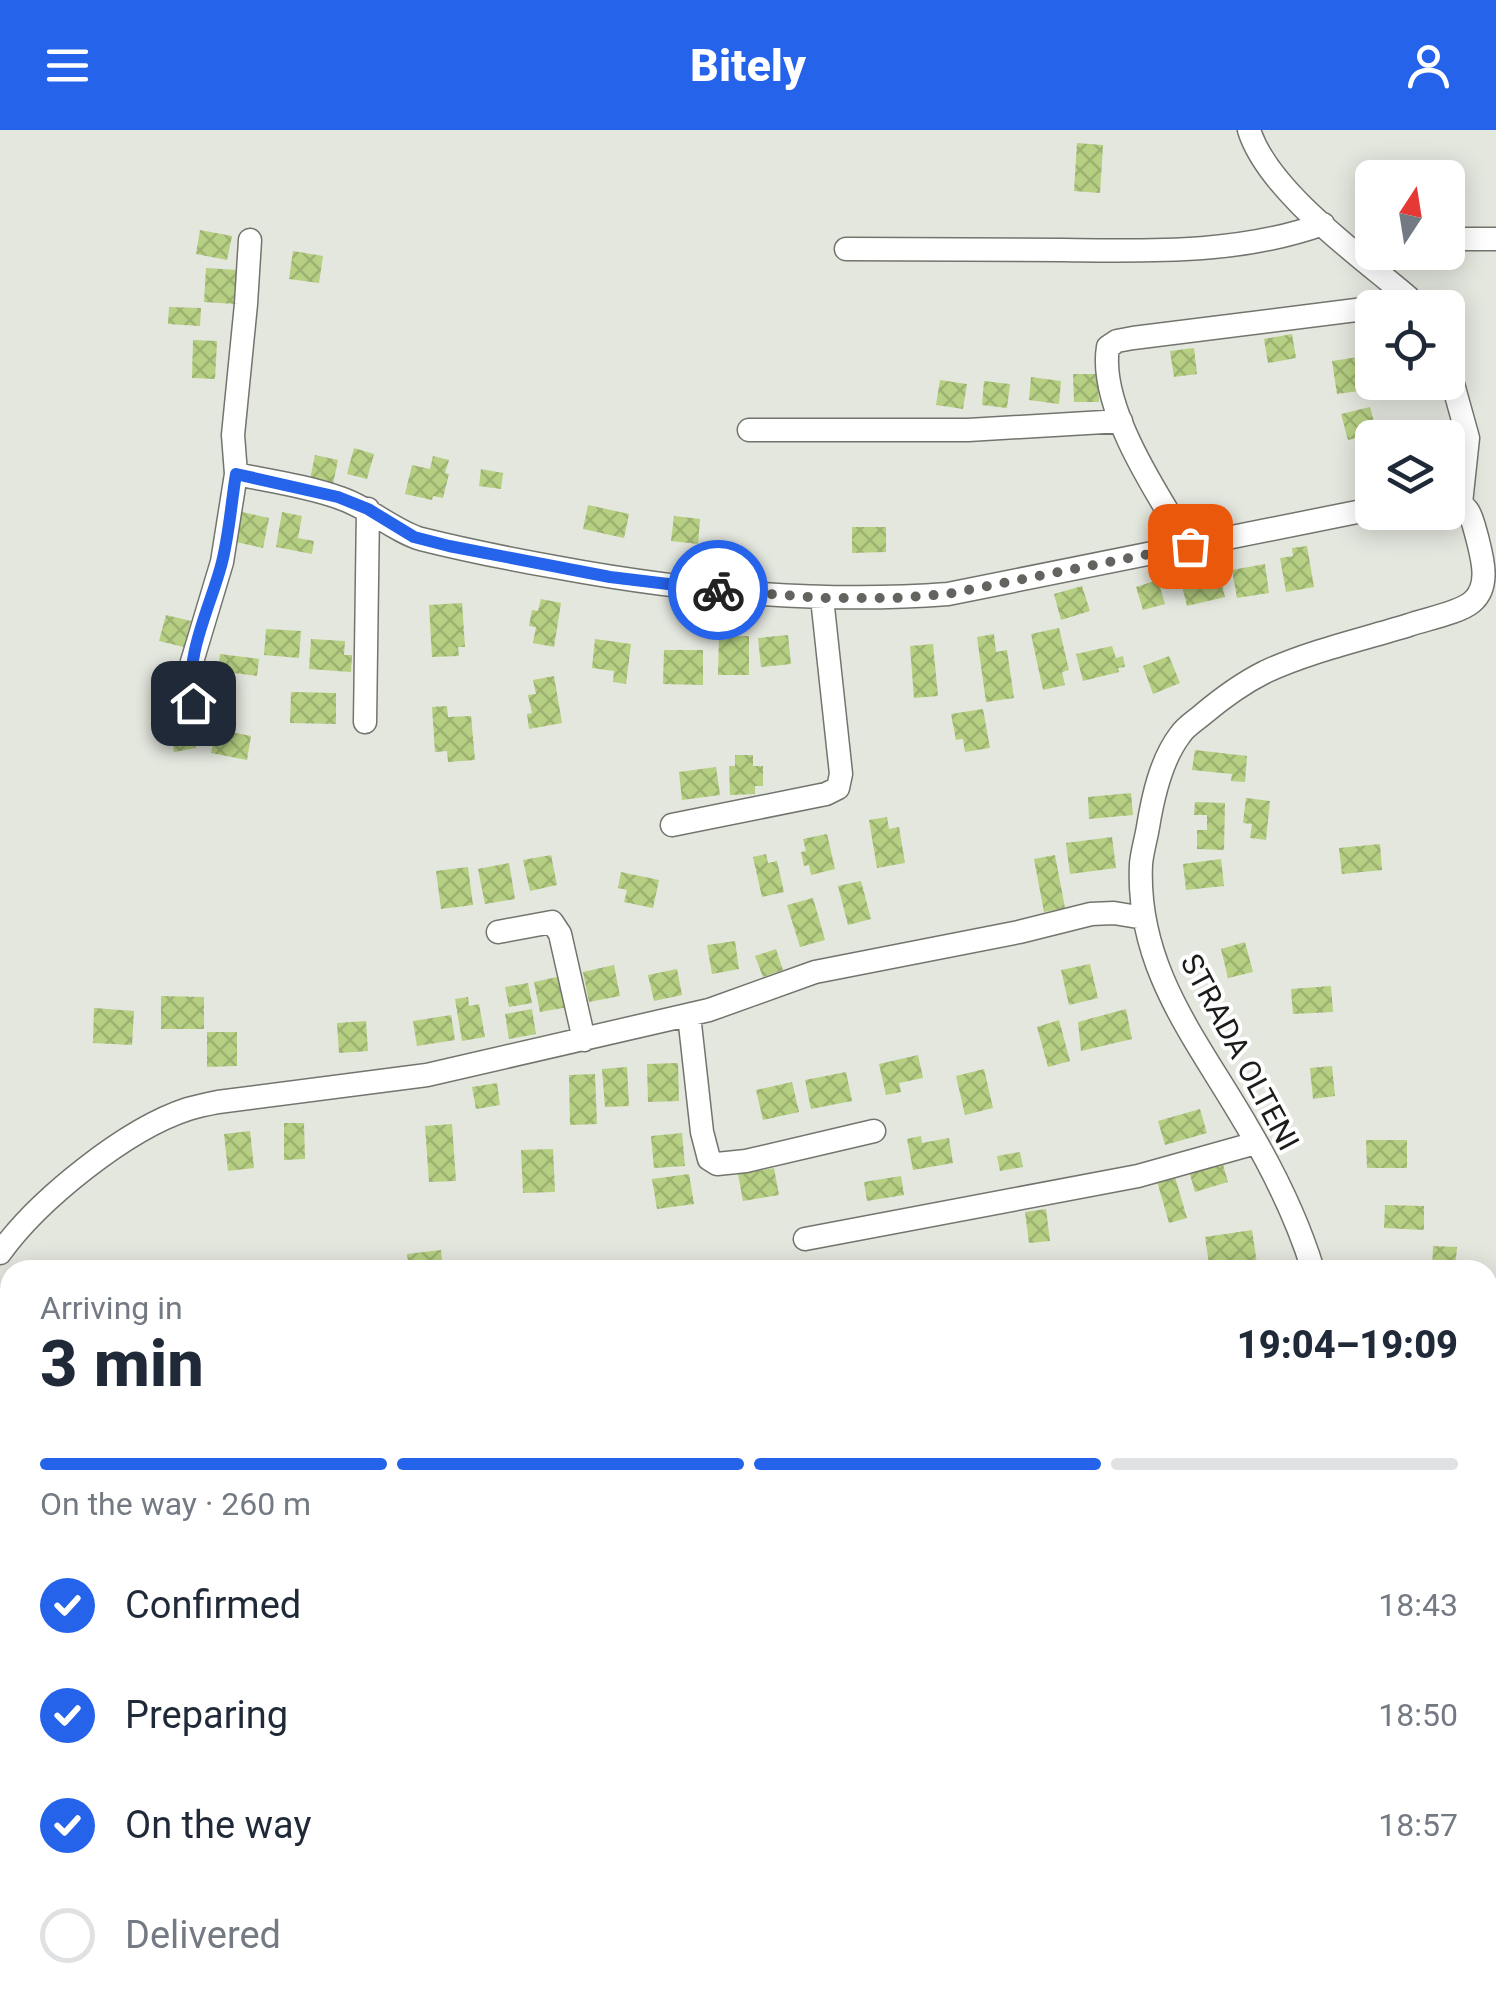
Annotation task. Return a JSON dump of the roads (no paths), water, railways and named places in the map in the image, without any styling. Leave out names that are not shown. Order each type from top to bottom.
[{"type":"street","points":[[1249,130],[1267,166],[1294,199],[1323,224],[1355,243]]},
{"type":"street","points":[[846,249],[1142,251],[1230,246],[1290,236],[1323,224]]},
{"type":"street","points":[[1465,239],[1496,239]]},
{"type":"street","points":[[198,721],[190,684],[192,665],[222,562],[236,474],[233,435],[250,240]]},
{"type":"street","points":[[1384,270],[1402,290]]},
{"type":"street","points":[[1190,546],[1152,486],[1121,421],[1110,388],[1108,347],[1117,341],[1355,310]]},
{"type":"street","points":[[750,430],[968,430],[1121,421]]},
{"type":"street","points":[[1465,427],[1465,452]]},
{"type":"street","points":[[236,474],[338,497],[368,509],[414,537],[518,560],[743,594],[822,598],[948,594],[1355,513]]},
{"type":"street","points":[[366,722],[368,509]]},
{"type":"street","points":[[1465,509],[1470,512],[1490,580]]},
{"type":"street","name":"STRADA OLTENI","points":[[1310,1260],[1256,1143],[1161,980],[1144,918],[1141,864],[1150,811],[1166,759],[1181,732],[1220,701],[1264,673],[1451,612],[1472,602],[1490,580]]},
{"type":"street","points":[[672,825],[826,794],[838,788],[838,744],[822,598]]},
{"type":"street","points":[[0,1253],[54,1196],[106,1154],[153,1124],[188,1109],[427,1076],[689,1015],[815,972],[1090,914],[1144,918]]},
{"type":"street","points":[[498,932],[554,924],[560,934],[584,1040]]},
{"type":"street","points":[[689,1015],[702,1132],[709,1159],[716,1164],[746,1162],[874,1131]]},
{"type":"street","points":[[804,1240],[1138,1176],[1256,1143]]}]
